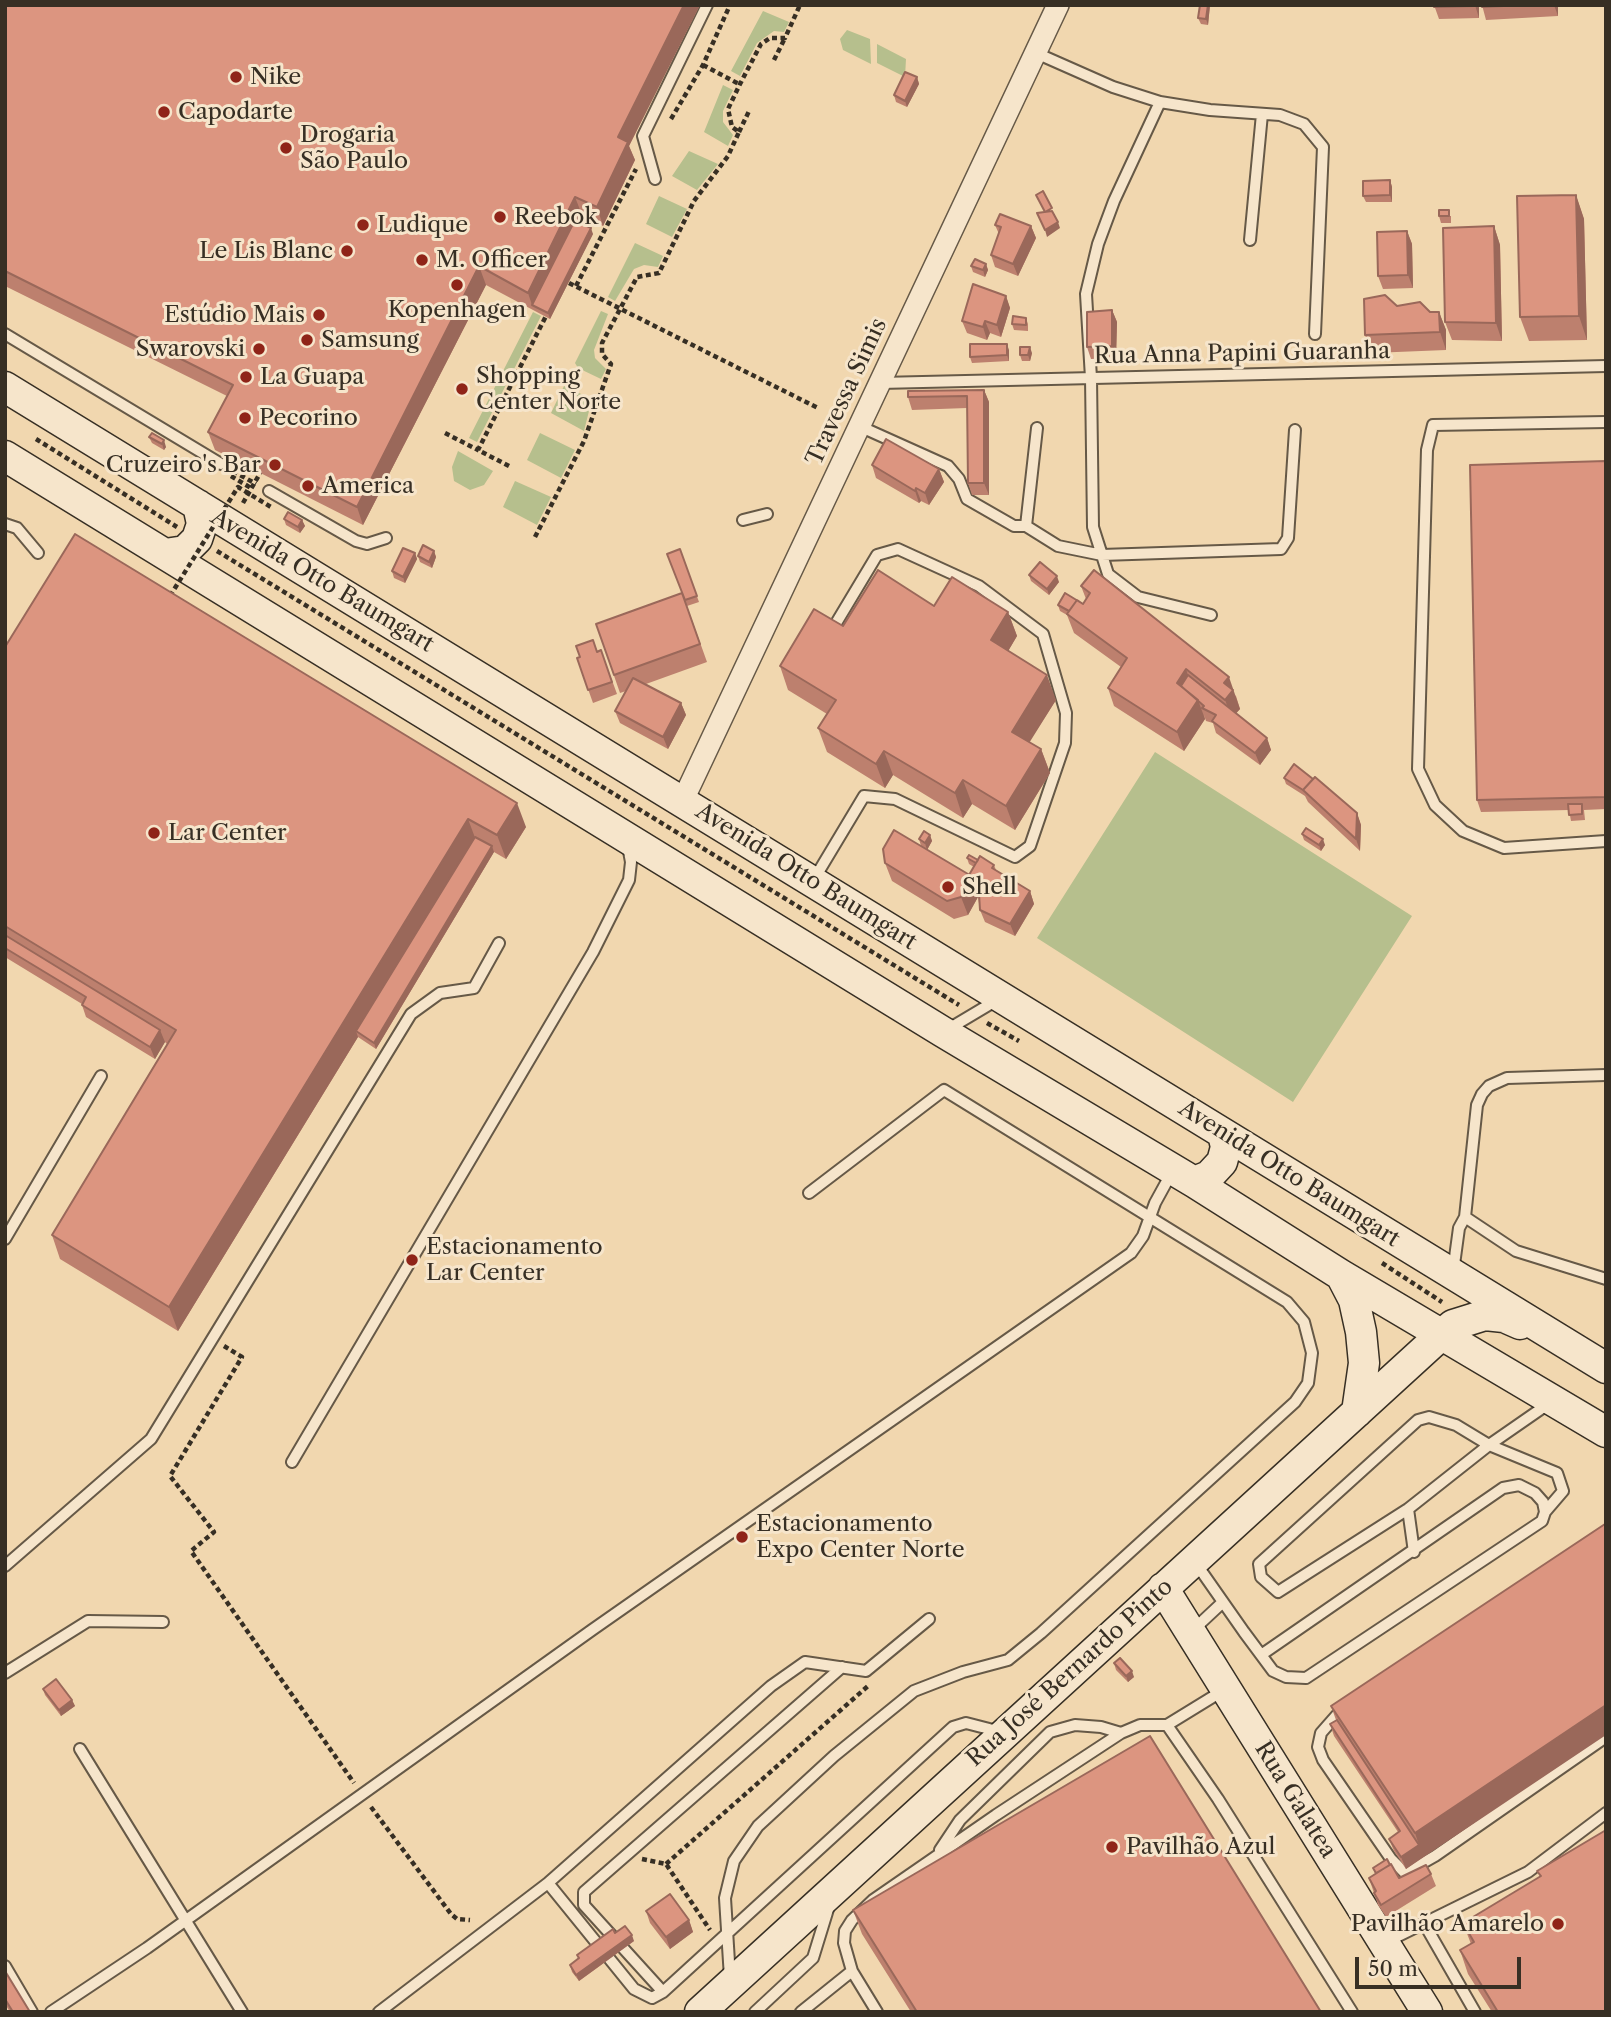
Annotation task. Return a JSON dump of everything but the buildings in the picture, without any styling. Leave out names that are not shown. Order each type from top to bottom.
[{"type":"main road","name":"Avenida Otto Baumgart","points":[[5,387],[198,505],[240,517],[1000,999],[1606,1368]]},
{"type":"main road","points":[[5,456],[1341,1275],[1606,1432]]},
{"type":"main road","points":[[198,505],[202,524],[202,564],[207,579]]},
{"type":"main road","points":[[165,554],[185,551],[219,536],[240,517]]},
{"type":"main road","points":[[1183,1176],[1209,1176],[1222,1162],[1226,1147],[1223,1134]]},
{"type":"main road","points":[[1341,1275],[1354,1300],[1361,1332],[1364,1363],[1357,1412]]},
{"type":"main road","points":[[1469,1318],[1485,1315],[1503,1317],[1546,1332]]},
{"type":"main road","name":"Rua José Bernardo Pinto","points":[[700,2012],[1441,1335],[1469,1318]]},
{"type":"main road","name":"Rua Galatea","points":[[1163,1588],[1427,2012]]},
{"type":"street","name":"Travessa Simis","points":[[683,800],[1058,5]]},
{"type":"lane","points":[[655,179],[643,136],[707,5]]},
{"type":"lane","points":[[1036,53],[1113,87],[1160,102],[1280,115],[1304,124],[1323,147],[1315,334]]},
{"type":"lane","points":[[1160,102],[1114,201],[1098,244],[1086,294],[1091,378],[1093,527],[1108,574],[1138,597],[1211,615]]},
{"type":"lane","points":[[1251,240],[1262,114]]},
{"type":"lane","points":[[5,334],[221,464]]},
{"type":"lane","name":"Rua Anna Papini Guaranha","points":[[880,383],[1606,366]]},
{"type":"lane","points":[[1606,422],[1433,425],[1427,450],[1419,769],[1435,806],[1464,831],[1504,848],[1606,841]]},
{"type":"lane","points":[[859,426],[948,466],[959,479],[967,499],[1014,526],[1026,526],[1058,546],[1102,555],[1281,550],[1288,538],[1295,430]]},
{"type":"lane","points":[[1026,526],[1037,428]]},
{"type":"lane","points":[[270,491],[356,541],[367,544],[386,538]]},
{"type":"lane","points":[[743,520],[767,514]]},
{"type":"lane","points":[[5,524],[17,528],[38,553]]},
{"type":"lane","points":[[813,881],[864,796],[895,799],[1015,857],[1030,846],[1065,743],[1066,713],[1043,634],[979,586],[898,549],[877,555],[835,625]]},
{"type":"lane","points":[[292,1462],[593,952],[629,880],[631,862],[625,837]]},
{"type":"lane","points":[[5,1566],[45,1535],[151,1439],[411,1014],[440,993],[474,988],[499,943]]},
{"type":"lane","points":[[943,1032],[1000,999]]},
{"type":"lane","points":[[1453,1275],[1459,1228],[1465,1217],[1477,1105],[1489,1086],[1507,1078],[1606,1075]]},
{"type":"lane","points":[[5,1239],[101,1076]]},
{"type":"lane","points":[[730,1984],[725,1898],[734,1861],[758,1826],[888,1710],[914,1691],[963,1672],[1008,1660],[1041,1633],[1295,1402],[1308,1383],[1312,1353],[1304,1322],[1287,1302],[944,1090],[809,1193]]},
{"type":"lane","points":[[51,2012],[363,1796],[592,1630],[1131,1252],[1143,1236],[1150,1217],[1183,1176]]},
{"type":"lane","points":[[1465,1217],[1516,1251],[1606,1279]]},
{"type":"lane","points":[[1194,1560],[1273,1671],[1286,1677],[1306,1678],[1542,1521],[1545,1512],[1563,1491],[1557,1474],[1489,1445],[1441,1418],[1418,1420],[1259,1563],[1261,1577],[1278,1592],[1408,1509],[1489,1445],[1553,1401]]},
{"type":"lane","points":[[1261,1656],[1503,1488],[1519,1485],[1535,1493],[1543,1502],[1545,1512]]},
{"type":"lane","points":[[1408,1509],[1414,1552]]},
{"type":"lane","points":[[1191,1632],[1223,1602]]},
{"type":"lane","points":[[379,2012],[548,1883],[771,1686],[805,1662],[866,1671],[929,1619]]},
{"type":"lane","points":[[5,1674],[88,1621],[163,1622]]},
{"type":"lane","points":[[663,1992],[601,1926],[582,1899],[584,1892],[842,1668]]},
{"type":"lane","points":[[877,2012],[852,1971],[844,1943],[845,1931],[852,1920],[873,1900],[1121,1733],[1140,1725],[1167,1726],[1226,1689]]},
{"type":"lane","points":[[1356,1698],[1329,1721],[1321,1733],[1318,1747],[1331,1771],[1391,1859],[1405,1873],[1435,1856],[1606,1737]]},
{"type":"lane","points":[[548,1883],[634,1989],[652,1998],[663,1992],[713,1947],[953,1727],[965,1723],[1003,1733]]},
{"type":"lane","points":[[936,1856],[960,1820],[1050,1732],[1075,1725],[1101,1727],[1121,1733]]},
{"type":"lane","points":[[1167,1726],[1218,1799],[1352,2012]]},
{"type":"lane","points":[[80,1749],[242,2012]]},
{"type":"lane","points":[[1384,1943],[1528,1872],[1606,1813]]},
{"type":"lane","points":[[755,2012],[813,1958],[834,1890]]},
{"type":"lane","points":[[1425,1925],[1475,2012]]},
{"type":"lane","points":[[5,1966],[32,2012]]},
{"type":"lane","points":[[801,2012],[852,1971]]},
{"type":"path","points":[[774,60],[800,5]]},
{"type":"path","points":[[739,132],[732,127],[728,108],[761,44],[770,38],[785,38]]},
{"type":"path","points":[[703,65],[740,84]]},
{"type":"path","points":[[535,537],[584,441],[611,364],[602,354],[602,343],[637,277],[659,273],[694,201],[727,156],[750,109]]},
{"type":"path","points":[[569,283],[619,311],[818,408]]},
{"type":"path","points":[[478,450],[545,316]]},
{"type":"path","points":[[445,433],[509,466]]},
{"type":"path","points":[[28,434],[1020,1042]]},
{"type":"path","points":[[260,473],[265,463]]},
{"type":"path","points":[[221,464],[270,491]]},
{"type":"path","points":[[165,605],[238,487],[271,507]]},
{"type":"path","points":[[240,517],[251,489]]},
{"type":"path","points":[[1378,1261],[1469,1318]]},
{"type":"path","points":[[212,1339],[242,1357],[170,1476],[214,1532],[191,1551],[363,1796],[451,1914],[457,1919],[469,1921],[477,1916]]},
{"type":"path","points":[[624,1859],[666,1864],[873,1682]]},
{"type":"path","points":[[666,1864],[709,1927],[713,1947]]},
{"type":"green space","points":[[763,11],[789,22],[784,32],[774,31],[757,43],[740,76],[731,71]]},
{"type":"green space","points":[[847,30],[870,39],[871,64],[843,50],[840,39]]},
{"type":"green space","points":[[877,44],[906,59],[905,77],[877,63]]},
{"type":"green space","points":[[723,85],[733,90],[723,111],[723,122],[733,135],[728,146],[704,132]]},
{"type":"green space","points":[[689,151],[718,164],[697,190],[672,176]]},
{"type":"green space","points":[[659,196],[687,209],[672,237],[646,224]]},
{"type":"green space","points":[[635,243],[663,256],[658,267],[644,265],[634,269],[615,301],[608,297]]},
{"type":"green space","points":[[601,311],[608,314],[594,350],[595,358],[606,369],[601,379],[578,368],[575,363]]},
{"type":"green space","points":[[533,312],[541,316],[477,442],[469,438]]},
{"type":"green space","points":[[564,386],[592,399],[584,431],[551,413]]},
{"type":"green space","points":[[540,433],[575,450],[561,478],[527,460]]},
{"type":"green space","points":[[458,451],[493,471],[484,485],[470,490],[454,481],[452,467]]},
{"type":"green space","points":[[515,481],[551,497],[537,525],[503,507]]},
{"type":"green space","points":[[1155,752],[1412,916],[1293,1102],[1037,938]]},
{"type":"place","name":"Nike","points":[[236,77]]},
{"type":"place","name":"Capodarte","points":[[164,112]]},
{"type":"place","name":"Drogaria São Paulo","points":[[286,148]]},
{"type":"place","name":"Reebok","points":[[500,217]]},
{"type":"place","name":"Ludique","points":[[363,225]]},
{"type":"place","name":"Le Lis Blanc","points":[[347,251]]},
{"type":"place","name":"M. Officer","points":[[422,260]]},
{"type":"place","name":"Kopenhagen","points":[[457,285]]},
{"type":"place","name":"Estúdio Mais","points":[[319,315]]},
{"type":"place","name":"Samsung","points":[[307,340]]},
{"type":"place","name":"Swarovski","points":[[259,349]]},
{"type":"place","name":"La Guapa","points":[[246,377]]},
{"type":"place","name":"Shopping Center Norte","points":[[462,389]]},
{"type":"place","name":"Pecorino","points":[[245,418]]},
{"type":"place","name":"Cruzeiro's Bar","points":[[275,465]]},
{"type":"place","name":"America","points":[[308,486]]},
{"type":"place","name":"Lar Center","points":[[154,833]]},
{"type":"place","name":"Shell","points":[[948,887]]},
{"type":"place","name":"Estacionamento Lar Center","points":[[412,1260]]},
{"type":"place","name":"Estacionamento Expo Center Norte","points":[[742,1537]]},
{"type":"place","name":"Pavilhão Azul","points":[[1112,1847]]},
{"type":"place","name":"Pavilhão Amarelo","points":[[1558,1924]]}]
